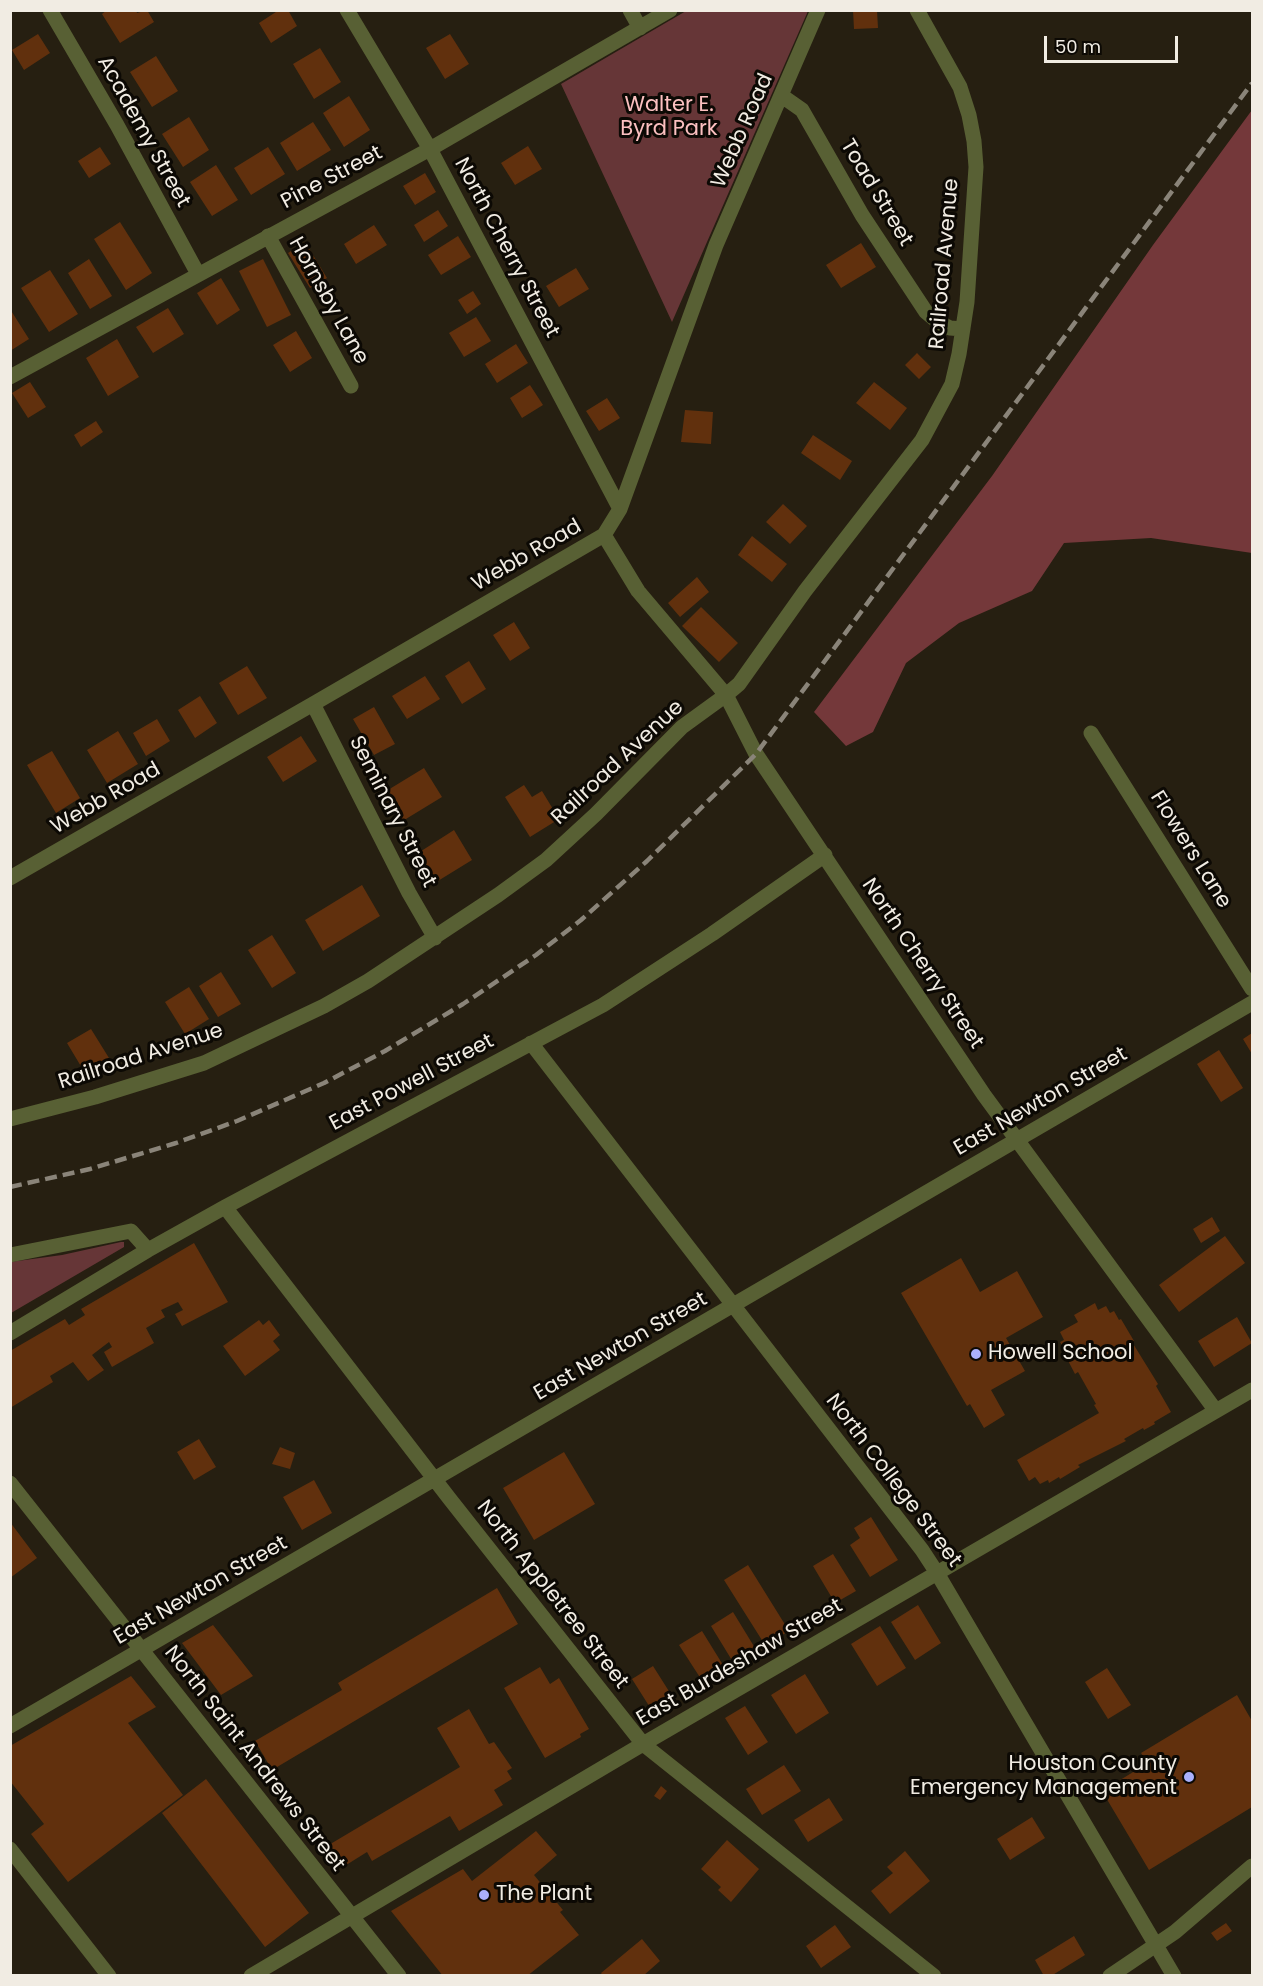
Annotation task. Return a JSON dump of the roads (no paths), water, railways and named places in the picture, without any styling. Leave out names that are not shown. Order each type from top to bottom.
[{"type":"street","name":"Academy Street","points":[[50,10],[117,125],[198,274]]},
{"type":"street","name":"North Cherry Street","points":[[347,10],[430,149],[620,509]]},
{"type":"street","points":[[630,10],[640,28]]},
{"type":"street","name":"Pine Street","points":[[10,376],[430,149],[670,10]]},
{"type":"street","name":"Webb Road","points":[[10,878],[604,535],[620,509],[712,256],[818,10]]},
{"type":"street","name":"Railroad Avenue","points":[[10,1119],[204,1063],[324,1006],[368,981],[435,938],[546,860],[596,814],[682,727],[739,684],[805,591],[922,440],[951,384],[959,354],[967,302],[976,167],[974,141],[960,87],[917,10]]},
{"type":"street","name":"Toad Street","points":[[782,96],[802,110],[862,215],[926,312],[950,328],[963,329]]},
{"type":"street","name":"Hornsby Lane","points":[[268,236],[351,386]]},
{"type":"street","name":"North Cherry Street","points":[[604,535],[638,591],[726,695],[756,754],[1016,1141],[1216,1410]]},
{"type":"street","name":"Seminary Street","points":[[314,704],[409,893],[435,938]]},
{"type":"street","name":"Flowers Lane","points":[[1091,733],[1252,988]]},
{"type":"street","name":"East Powell Street","points":[[10,1333],[148,1250],[225,1207],[603,1005],[825,855]]},
{"type":"street","name":"East Newton Street","points":[[10,1726],[1252,1003]]},
{"type":"street","name":"North College Street","points":[[531,1043],[922,1550],[1174,1976]]},
{"type":"street","name":"North Appletree Street","points":[[225,1207],[642,1744],[934,1976]]},
{"type":"street","points":[[10,1255],[131,1231],[148,1250]]},
{"type":"street","name":"East Burdeshaw Street","points":[[251,1976],[642,1744],[1252,1390]]},
{"type":"street","name":"North Saint Andrews Street","points":[[10,1483],[399,1976]]},
{"type":"street","points":[[10,1849],[109,1976]]},
{"type":"street","points":[[1110,1976],[1175,1932],[1252,1866]]},
{"type":"railway","points":[[10,1187],[90,1169],[176,1143],[237,1121],[324,1083],[385,1051],[463,1004],[536,955],[581,920],[647,861],[756,754],[1252,83]]},
{"type":"place","name":"Howell School","points":[[976,1354]]},
{"type":"place","name":"Houston County Emergency Management","points":[[1189,1777]]},
{"type":"place","name":"The Plant","points":[[484,1895]]},
{"type":"park label","name":"Walter E. Byrd Park","points":[[669,118]]}]
